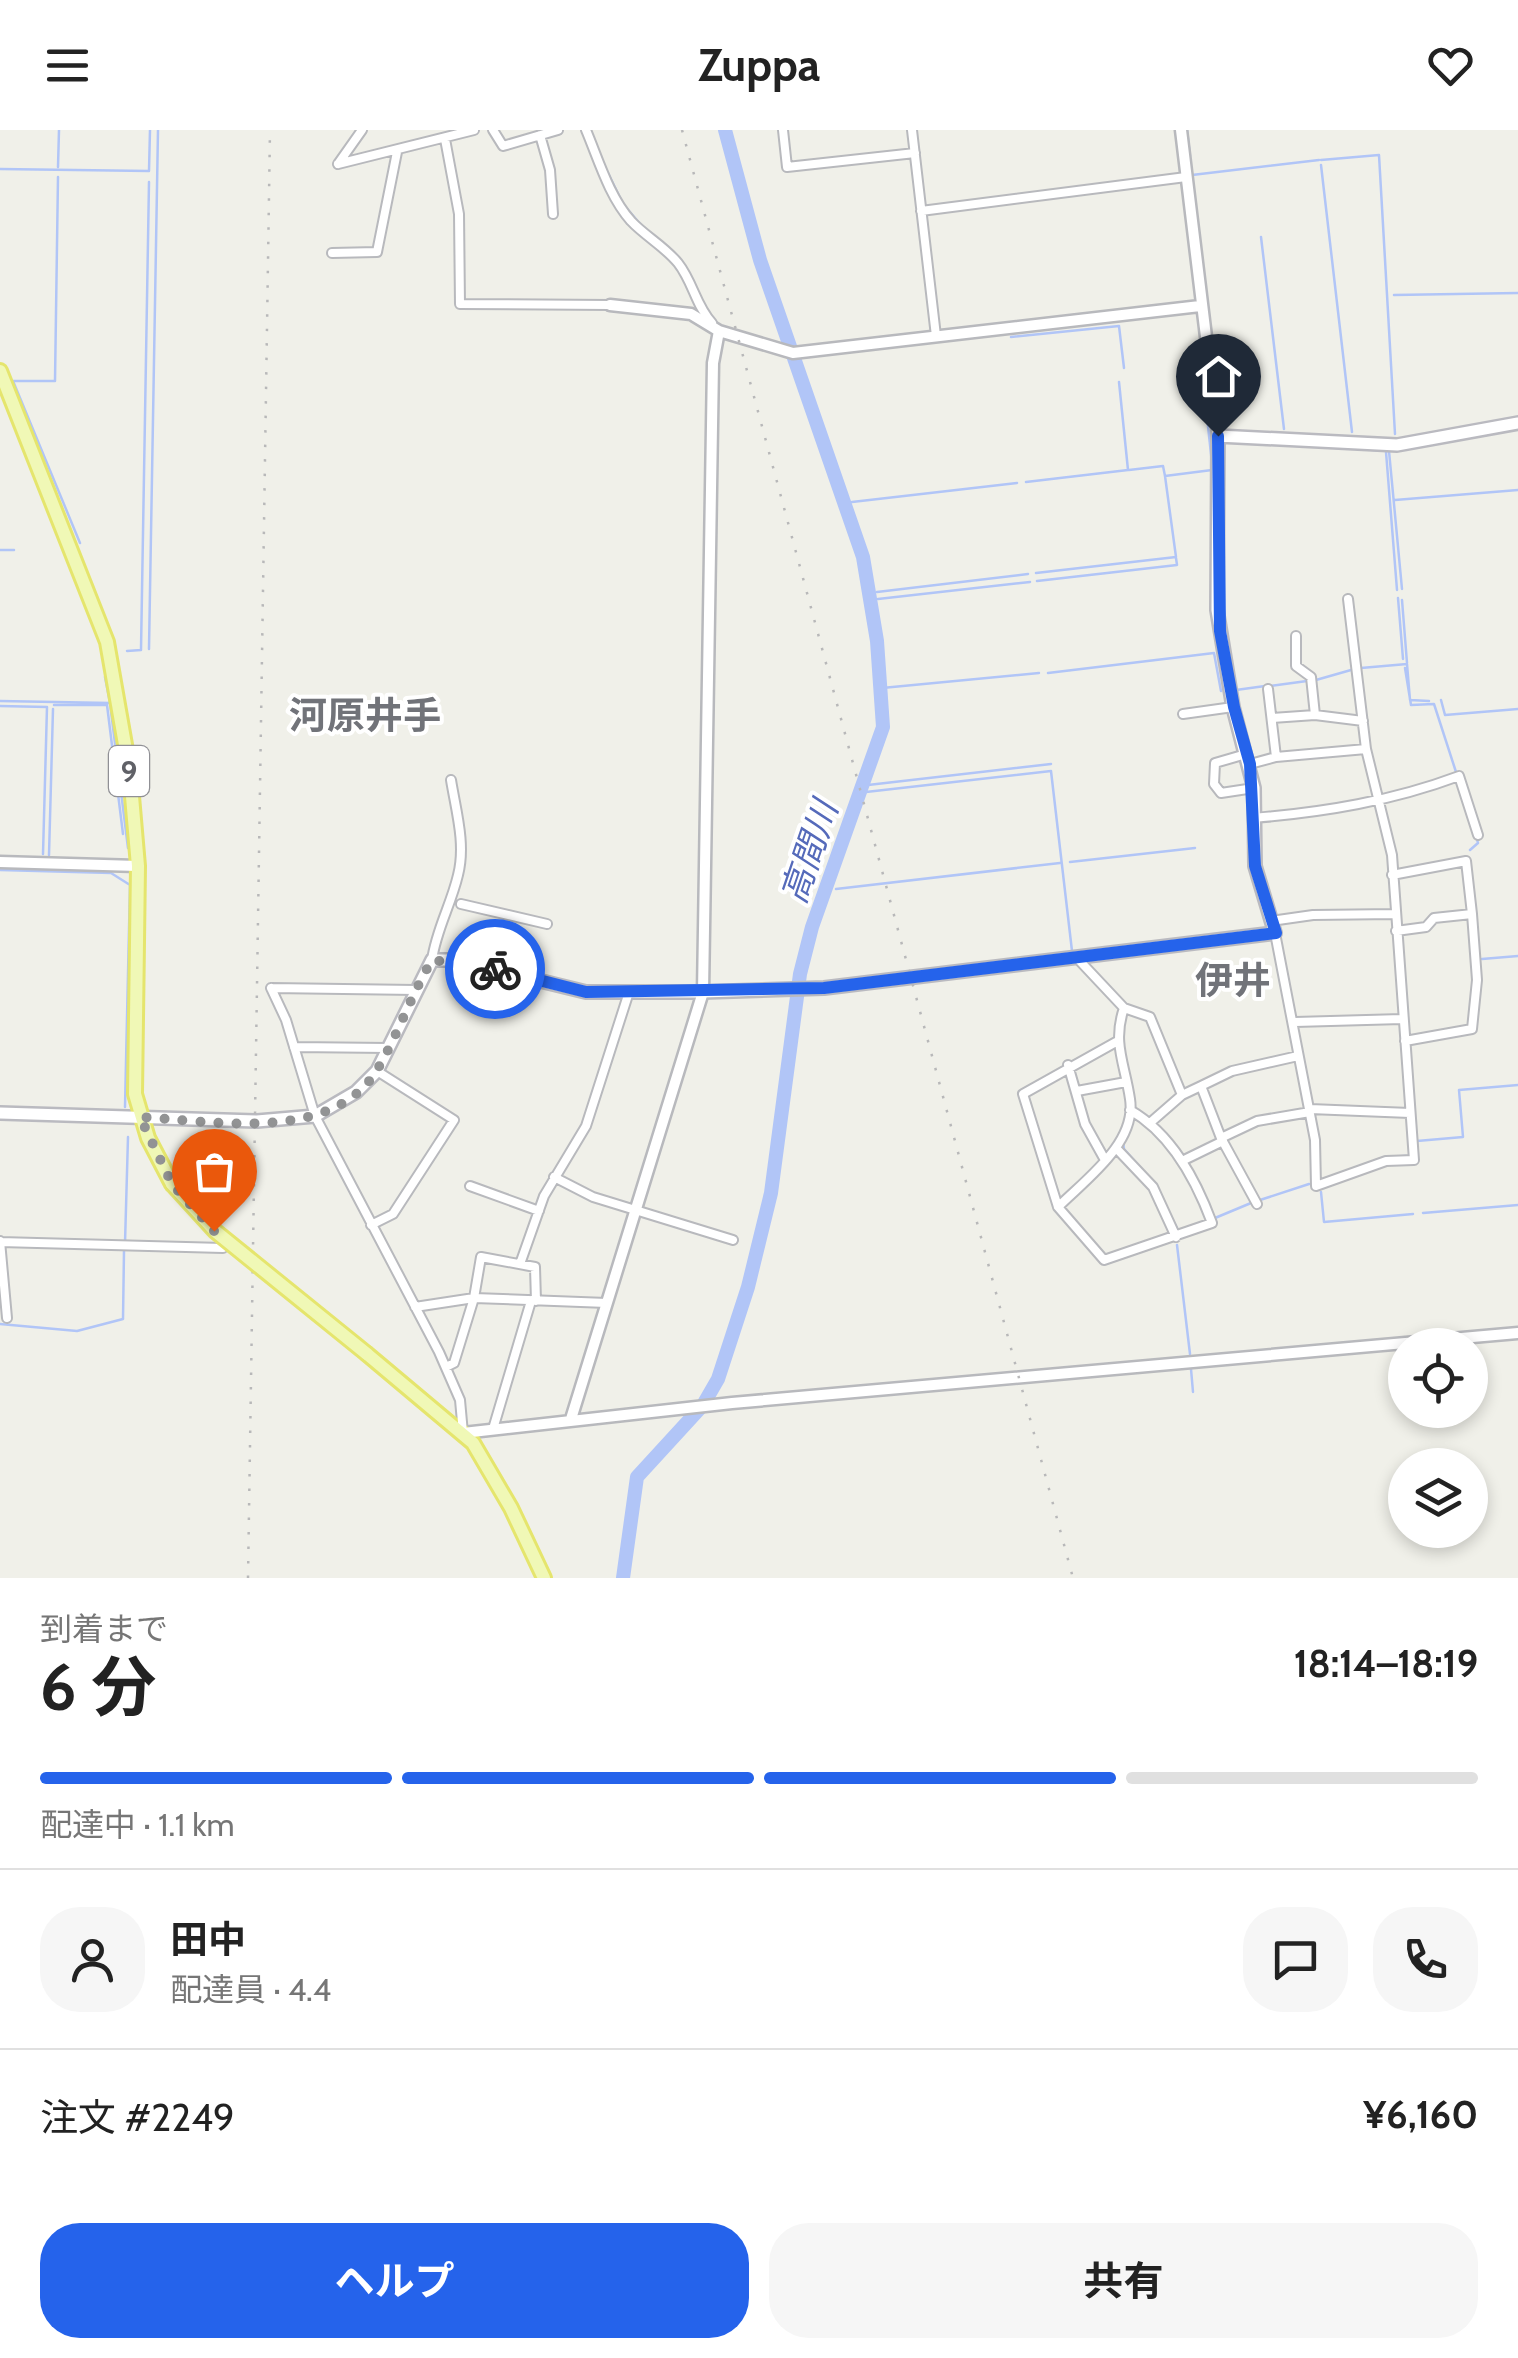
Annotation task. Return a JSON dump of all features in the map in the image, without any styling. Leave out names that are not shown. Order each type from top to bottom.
[{"type":"main road","name":"9","points":[[0,372],[107,642],[130,773],[138,866],[134,1068],[140,1117],[172,1184],[214,1231],[463,1432],[496,1480],[544,1578]]},
{"type":"main road","points":[[0,1113],[257,1121],[315,1116],[356,1092],[376,1071],[432,960],[455,960],[586,992],[824,988],[1077,958],[1273,927],[1255,866],[1254,788],[1234,707],[1218,610],[1218,436],[1397,445],[1518,423]]},
{"type":"street","points":[[362,130],[338,164],[474,130]]},
{"type":"street","points":[[493,130],[503,146],[558,130]]},
{"type":"street","points":[[586,130],[616,200],[634,224],[678,263],[696,291],[700,310],[719,331]]},
{"type":"street","points":[[783,130],[787,167],[914,153]]},
{"type":"street","points":[[912,130],[936,336]]},
{"type":"street","points":[[1181,130],[1218,436]]},
{"type":"street","points":[[540,136],[550,170],[553,214]]},
{"type":"street","points":[[445,139],[459,214],[460,304],[669,308],[769,348],[801,352],[1200,306]]},
{"type":"street","points":[[332,253],[378,252],[397,152]]},
{"type":"street","points":[[922,211],[1186,177]]},
{"type":"street","points":[[571,1419],[638,1211],[702,992],[714,363],[719,331]]},
{"type":"street","points":[[1348,600],[1366,749],[1392,875],[1414,1160],[1386,1160],[1316,1186],[1310,1110],[1273,927],[1312,914],[1395,914]]},
{"type":"street","points":[[1296,636],[1296,666],[1311,677],[1314,715]]},
{"type":"street","points":[[1268,688],[1276,757]]},
{"type":"street","points":[[1183,714],[1234,707]]},
{"type":"street","points":[[1272,718],[1314,715],[1363,721]]},
{"type":"street","points":[[1254,788],[1221,792],[1214,784],[1215,763],[1366,749]]},
{"type":"street","points":[[1254,818],[1314,813],[1378,800],[1459,776],[1478,835]]},
{"type":"street","points":[[432,960],[436,934],[459,874],[462,845],[451,780]]},
{"type":"street","points":[[1392,875],[1466,861],[1472,914],[1477,980],[1472,1030],[1405,1041]]},
{"type":"street","points":[[0,862],[138,866]]},
{"type":"street","points":[[461,904],[547,924]]},
{"type":"street","points":[[1396,930],[1426,928],[1434,918],[1472,914]]},
{"type":"street","points":[[1077,958],[1124,1008],[1150,1017],[1182,1094]]},
{"type":"street","points":[[416,990],[271,988],[315,1116],[446,1367],[460,1400],[463,1432],[1518,1333]]},
{"type":"street","points":[[520,1264],[554,1177],[586,1126],[629,992]]},
{"type":"street","points":[[1058,1207],[1116,1148],[1130,1110],[1116,1042],[1124,1008]]},
{"type":"street","points":[[1295,1022],[1402,1019]]},
{"type":"street","points":[[1116,1042],[1023,1094],[1058,1207],[1104,1260],[1212,1223],[1196,1181],[1182,1161],[1152,1122],[1130,1110]]},
{"type":"street","points":[[294,1047],[388,1048]]},
{"type":"street","points":[[1152,1122],[1182,1094],[1232,1070],[1298,1056]]},
{"type":"street","points":[[1068,1066],[1085,1124],[1104,1160]]},
{"type":"street","points":[[371,1225],[393,1214],[454,1120],[376,1071]]},
{"type":"street","points":[[1077,1091],[1126,1082]]},
{"type":"street","points":[[1201,1086],[1222,1139],[1257,1204]]},
{"type":"street","points":[[1182,1161],[1257,1121],[1310,1110],[1410,1113]]},
{"type":"street","points":[[1116,1148],[1153,1187],[1176,1237]]},
{"type":"street","points":[[554,1177],[593,1197],[734,1240]]},
{"type":"street","points":[[470,1186],[539,1211]]},
{"type":"street","points":[[8,1318],[0,1242],[223,1248]]},
{"type":"street","points":[[446,1367],[454,1363],[474,1298],[481,1257],[535,1267],[534,1301],[493,1429]]},
{"type":"street","points":[[415,1308],[474,1298],[607,1303]]},
{"type":"waterway","points":[[58,167],[59,130]]},
{"type":"waterway","points":[[0,169],[149,171],[150,130]]},
{"type":"waterway","points":[[149,649],[158,130]]},
{"type":"waterway","name":"高間川","points":[[623,1578],[637,1477],[703,1405],[718,1379],[748,1287],[771,1193],[800,974],[812,927],[883,727],[877,641],[863,557],[760,260],[725,130]]},
{"type":"waterway","points":[[1187,130],[1190,156]]},
{"type":"waterway","points":[[1321,160],[1379,155],[1395,434]]},
{"type":"waterway","points":[[1192,175],[1319,160]]},
{"type":"waterway","points":[[1321,165],[1352,432]]},
{"type":"waterway","points":[[607,171],[623,204],[641,225]]},
{"type":"waterway","points":[[58,177],[55,381],[13,381],[80,543]]},
{"type":"waterway","points":[[127,651],[141,650],[149,182]]},
{"type":"waterway","points":[[1261,237],[1284,429]]},
{"type":"waterway","points":[[1394,295],[1518,293]]},
{"type":"waterway","points":[[1011,337],[1119,326],[1124,368]]},
{"type":"waterway","points":[[1026,482],[1128,470],[1119,382]]},
{"type":"waterway","points":[[1207,417],[1212,463]]},
{"type":"waterway","points":[[1345,448],[1389,451],[1402,589]]},
{"type":"waterway","points":[[1386,452],[1397,590]]},
{"type":"waterway","points":[[1129,470],[1163,466],[1165,476],[1212,470]]},
{"type":"waterway","points":[[1036,573],[1176,557],[1165,476]]},
{"type":"waterway","points":[[852,502],[1017,483]]},
{"type":"waterway","points":[[1395,500],[1518,490]]},
{"type":"waterway","points":[[0,550],[14,550]]},
{"type":"waterway","points":[[1037,581],[1177,565],[1176,558]]},
{"type":"waterway","points":[[877,592],[1028,574]]},
{"type":"waterway","points":[[878,599],[1030,582]]},
{"type":"waterway","points":[[1398,598],[1403,659]]},
{"type":"waterway","points":[[1402,600],[1407,663]]},
{"type":"waterway","points":[[1048,673],[1214,653],[1221,691]]},
{"type":"waterway","points":[[1361,668],[1407,664],[1410,700],[1429,701]]},
{"type":"waterway","points":[[1405,668],[1411,705],[1434,704],[1456,772]]},
{"type":"waterway","points":[[1316,680],[1351,670]]},
{"type":"waterway","points":[[882,688],[1039,673]]},
{"type":"waterway","points":[[0,701],[110,703],[105,677]]},
{"type":"waterway","points":[[1270,686],[1307,681]]},
{"type":"waterway","points":[[1236,690],[1265,686]]},
{"type":"waterway","points":[[1441,700],[1445,715],[1518,709]]},
{"type":"waterway","points":[[110,703],[128,848]]},
{"type":"waterway","points":[[54,705],[107,705],[123,834]]},
{"type":"waterway","points":[[0,706],[47,707],[43,854]]},
{"type":"waterway","points":[[49,855],[53,709]]},
{"type":"waterway","points":[[868,785],[1051,764]]},
{"type":"waterway","points":[[866,792],[1051,771],[1072,951]]},
{"type":"waterway","points":[[1470,850],[1478,843],[1476,836]]},
{"type":"waterway","points":[[1070,862],[1195,848]]},
{"type":"waterway","points":[[836,889],[1060,863]]},
{"type":"waterway","points":[[0,870],[111,873],[130,885],[125,1107]]},
{"type":"waterway","points":[[1482,959],[1518,956]]},
{"type":"waterway","points":[[1417,1155],[1417,1141],[1463,1137],[1459,1090],[1518,1085]]},
{"type":"waterway","points":[[125,1243],[128,1137]]},
{"type":"waterway","points":[[1123,1142],[1124,1149],[1146,1174]]},
{"type":"waterway","points":[[1321,1180],[1385,1157],[1406,1156]]},
{"type":"waterway","points":[[1260,1200],[1309,1184]]},
{"type":"waterway","points":[[1321,1192],[1324,1222],[1413,1214]]},
{"type":"waterway","points":[[1215,1218],[1251,1203]]},
{"type":"waterway","points":[[1423,1213],[1518,1205]]},
{"type":"waterway","points":[[1168,1211],[1178,1230]]},
{"type":"waterway","points":[[1177,1245],[1190,1354]]},
{"type":"waterway","points":[[0,1324],[77,1331],[123,1319],[124,1251]]},
{"type":"waterway","points":[[1191,1369],[1193,1392]]},
{"type":"railway","points":[[248,1578],[270,130]]},
{"type":"railway","points":[[682,130],[1073,1578]]},
{"type":"way so far","points":[[214,1231],[172,1184],[140,1117],[257,1121],[315,1116],[366,1085],[432,960],[455,960],[495,969]]},
{"type":"district","name":"河原井手","points":[[365,715]]},
{"type":"district","name":"伊井","points":[[1233,980]]},
{"type":"route","points":[[495,969],[586,992],[824,988],[1276,933],[1255,866],[1254,788],[1222,652],[1218,610],[1218,436]]}]
